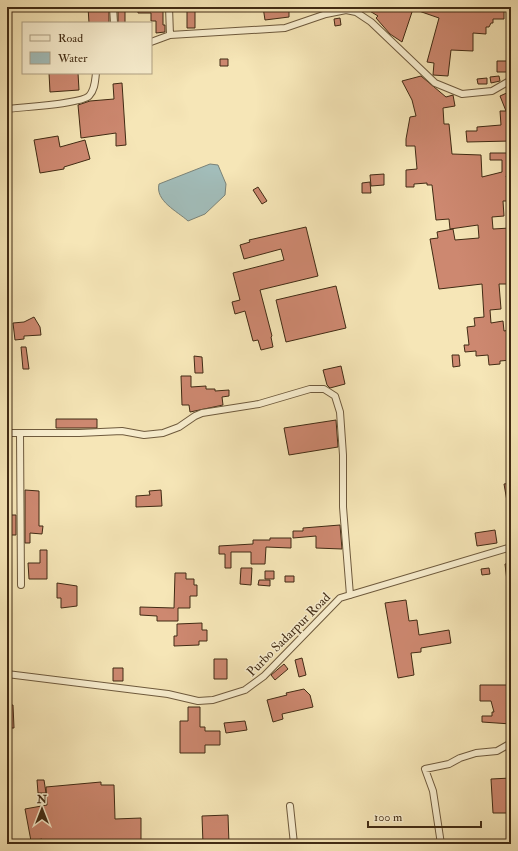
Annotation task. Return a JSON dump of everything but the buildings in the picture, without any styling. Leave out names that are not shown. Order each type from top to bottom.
[{"type":"street","points":[[112,7],[114,22]]},
{"type":"street","points":[[169,7],[170,35]]},
{"type":"street","points":[[152,42],[170,35],[285,28],[326,14],[346,10],[356,12],[371,22],[435,83],[462,94],[492,91],[511,80]]},
{"type":"street","points":[[7,109],[73,102],[88,98],[94,91],[96,74]]},
{"type":"street","points":[[7,433],[79,433],[122,430],[144,434],[163,433],[179,427],[195,416],[202,414],[259,404],[310,389],[324,389],[334,396],[340,412],[343,455],[343,507],[350,595]]},
{"type":"street","points":[[20,433],[21,585]]},
{"type":"street","name":"Purbo Sadarpur Road","points":[[7,674],[168,694],[198,701],[213,700],[246,690],[264,676],[340,598],[511,547]]},
{"type":"street","points":[[441,844],[433,791],[425,769],[449,764],[460,758],[476,753],[497,750],[511,743]]},
{"type":"street","points":[[290,806],[294,844]]},
{"type":"water","points":[[210,164],[218,165],[226,184],[225,195],[205,214],[188,221],[168,205],[160,196],[159,184]]}]
